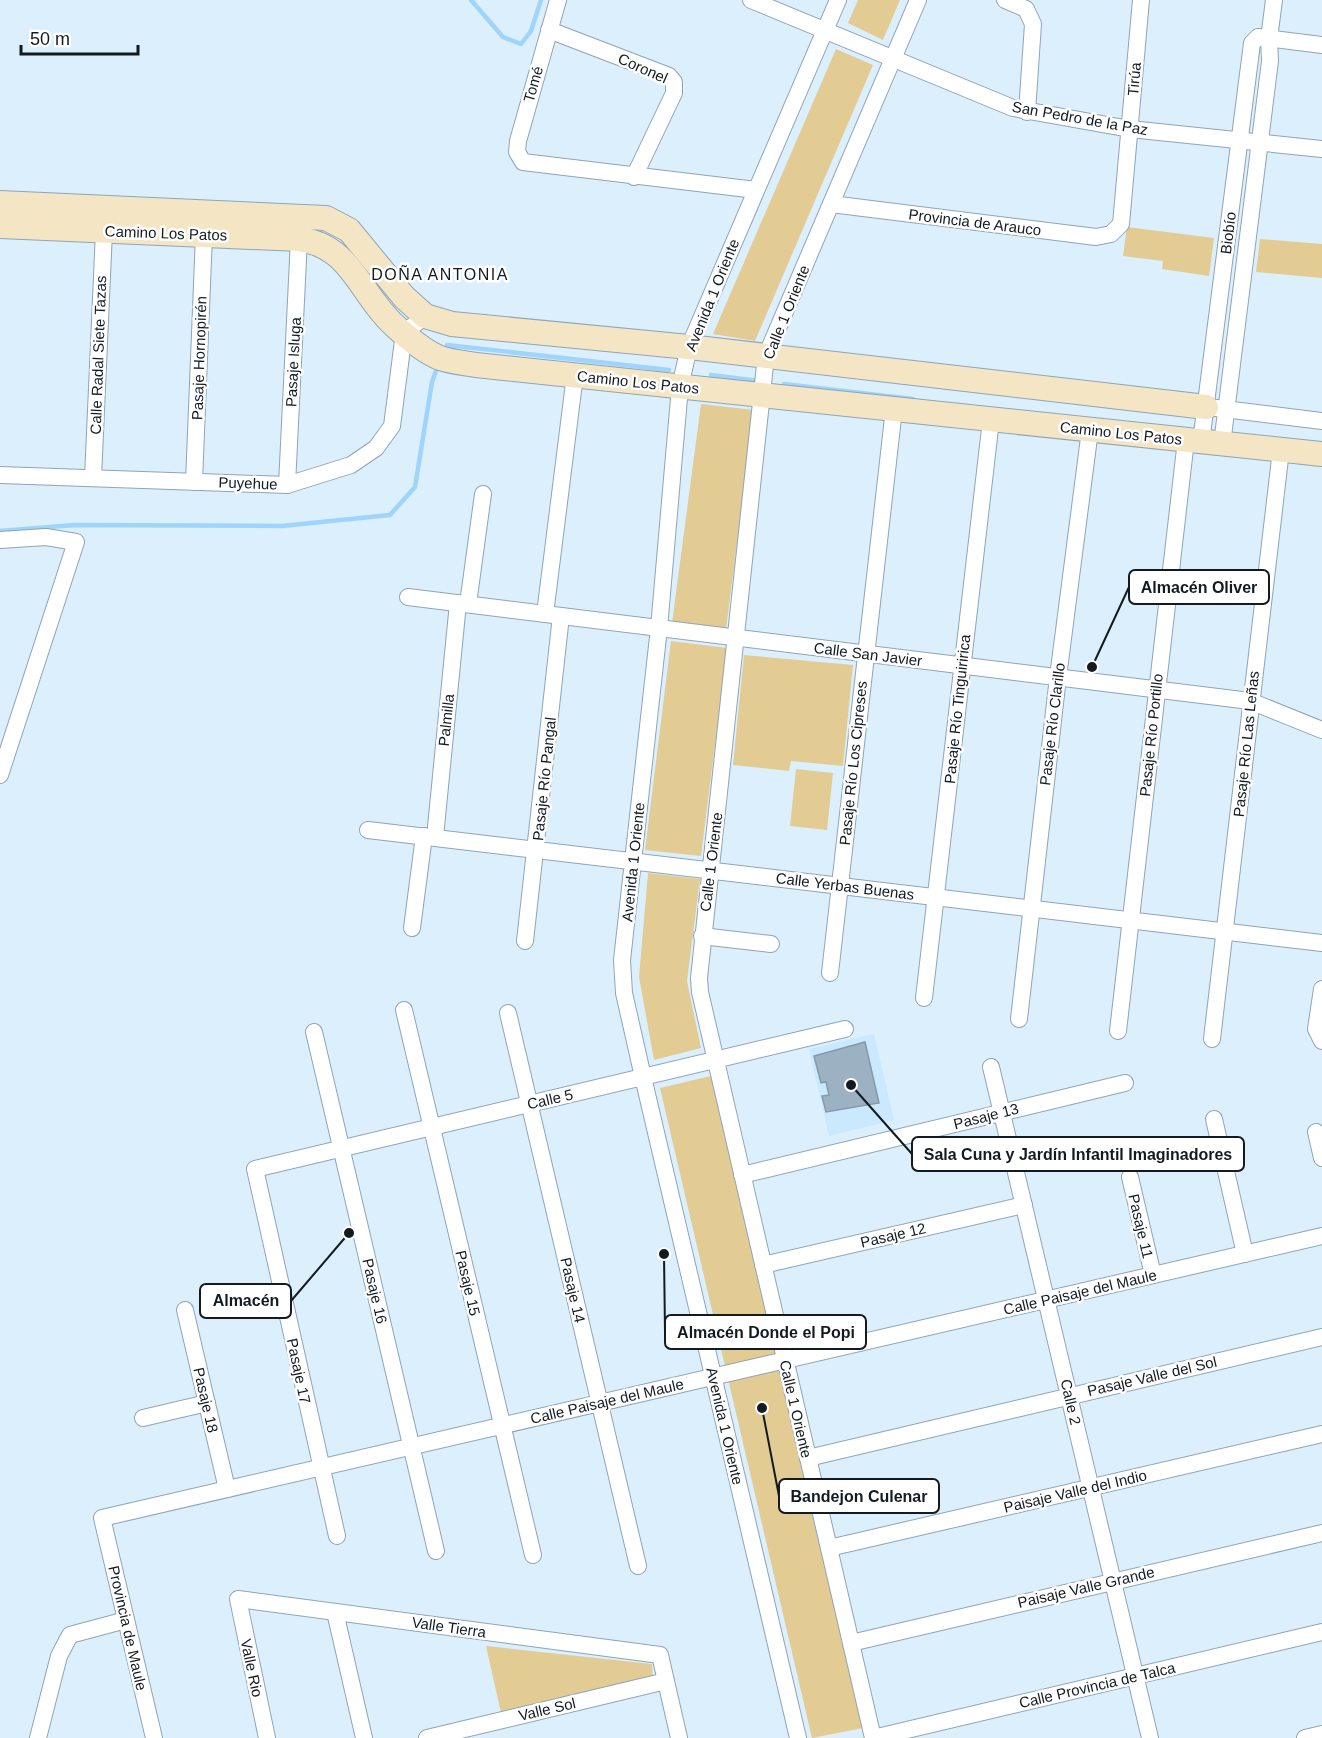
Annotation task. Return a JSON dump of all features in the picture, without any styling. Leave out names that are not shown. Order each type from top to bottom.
[{"type":"street","name":"Tomé","points":[[558,0],[516,147],[519,158],[528,164],[634,177]]},
{"type":"street","name":"San Pedro de la Paz","points":[[751,0],[996,103],[1027,112],[1130,129],[1322,149]]},
{"type":"street","name":"Avenida 1 Oriente","points":[[798,1738],[643,1077],[622,978],[622,960],[659,628],[680,387],[689,347],[838,0]]},
{"type":"street","name":"Calle 1 Oriente","points":[[873,1738],[700,992],[702,936],[766,356],[918,0]]},
{"type":"street","points":[[1005,0],[1026,9],[1033,24],[1027,112]]},
{"type":"street","name":"Tirúa","points":[[1118,230],[1121,224],[1142,0]]},
{"type":"street","name":"Biobío","points":[[1203,442],[1216,408],[1260,142],[1270,61],[1269,39],[1274,0]]},
{"type":"street","name":"Coronel","points":[[549,30],[669,76],[674,82],[674,93],[634,177]]},
{"type":"street","name":"Biobío","points":[[1216,408],[1240,140],[1252,43],[1258,37],[1269,39]]},
{"type":"street","points":[[1269,39],[1322,45]]},
{"type":"street","points":[[634,177],[756,190]]},
{"type":"street","name":"Provincia de Arauco","points":[[831,204],[1096,237],[1118,230]]},
{"type":"street","name":"Camino Los Patos","points":[[5,220],[326,218],[349,230],[404,297],[425,315],[452,324],[689,347],[1322,421]]},
{"type":"street","name":"Camino Los Patos","points":[[5,220],[104,231],[299,239],[320,243],[338,254],[383,313],[404,333],[439,358],[476,365],[1322,454]]},
{"type":"street","name":"Calle Radal Siete Tazas","points":[[93,478],[104,231]]},
{"type":"street","name":"Pasaje Hornopirén","points":[[194,482],[204,235]]},
{"type":"street","name":"Pasaje Isluga","points":[[287,485],[299,239]]},
{"type":"street","points":[[404,333],[425,315]]},
{"type":"street","name":"Puyehue","points":[[0,475],[287,485],[351,465],[368,455],[385,438],[392,426],[404,333]]},
{"type":"street","name":"Pasaje Río Pangal","points":[[525,941],[536,849],[553,615],[575,375]]},
{"type":"street","name":"Pasaje Río Los Cipreses","points":[[830,973],[894,409]]},
{"type":"street","name":"Pasaje Río Tinguiririca","points":[[924,998],[991,420]]},
{"type":"street","name":"Pasaje Río Clarillo","points":[[1018,1019],[1090,430]]},
{"type":"street","name":"Pasaje Río Portillo","points":[[1119,1030],[1156,690],[1203,442]]},
{"type":"street","name":"Pasaje Río Las Leñas","points":[[1212,1039],[1281,450]]},
{"type":"street","name":"Palmilla","points":[[412,928],[430,837],[463,604],[483,494]]},
{"type":"street","points":[[0,540],[46,537],[76,542],[0,775]]},
{"type":"street","name":"Calle San Javier","points":[[408,597],[1250,701],[1322,730]]},
{"type":"street","name":"Calle Yerbas Buenas","points":[[368,830],[1322,943]]},
{"type":"street","points":[[702,936],[771,944]]},
{"type":"street","points":[[1322,988],[1316,1029],[1322,1041]]},
{"type":"street","name":"Pasaje 15","points":[[404,1010],[533,1556]]},
{"type":"street","name":"Pasaje 14","points":[[508,1013],[638,1566]]},
{"type":"street","name":"Calle 5","points":[[255,1169],[845,1029]]},
{"type":"street","name":"Pasaje 16","points":[[314,1032],[436,1551]]},
{"type":"street","name":"Calle 2","points":[[991,1067],[1150,1738]]},
{"type":"street","name":"Pasaje 13","points":[[742,1175],[1125,1083]]},
{"type":"street","points":[[1214,1119],[1245,1254]]},
{"type":"street","points":[[1316,1132],[1322,1158]]},
{"type":"street","name":"Pasaje 17","points":[[255,1169],[337,1536]]},
{"type":"street","name":"Pasaje 11","points":[[1130,1177],[1153,1275]]},
{"type":"street","name":"Pasaje 12","points":[[763,1265],[1024,1205]]},
{"type":"street","name":"Calle Paisaje del Maule","points":[[102,1518],[1322,1236]]},
{"type":"street","name":"Pasaje 18","points":[[185,1310],[227,1489]]},
{"type":"street","name":"Pasaje Valle del Sol","points":[[808,1458],[1322,1337]]},
{"type":"street","points":[[143,1418],[207,1403]]},
{"type":"street","name":"Paisaje Valle del Indio","points":[[829,1548],[1322,1434]]},
{"type":"street","name":"Provincia de Maule","points":[[102,1518],[154,1738]]},
{"type":"street","name":"Paisaje Valle Grande","points":[[851,1643],[1322,1533]]},
{"type":"street","name":"Valle Tierra","points":[[238,1599],[660,1655],[666,1681]]},
{"type":"street","name":"Valle Rio","points":[[238,1599],[267,1738]]},
{"type":"street","points":[[335,1612],[363,1738]]},
{"type":"street","points":[[38,1738],[59,1656],[70,1635],[126,1620]]},
{"type":"street","name":"Calle Provincia de Talca","points":[[873,1738],[1322,1632]]},
{"type":"street","points":[[666,1681],[679,1738]]},
{"type":"street","name":"Valle Sol","points":[[427,1738],[666,1681]]},
{"type":"street","points":[[1305,1738],[1322,1734]]},
{"type":"shaded area","points":[[858,0],[900,0],[883,40],[848,23]]},
{"type":"shaded area","points":[[836,49],[873,65],[755,341],[713,334]]},
{"type":"shaded area","points":[[1127,227],[1214,238],[1209,276],[1162,269],[1163,261],[1123,256]]},
{"type":"shaded area","points":[[1260,239],[1322,244],[1322,278],[1256,272]]},
{"type":"shaded area","points":[[701,404],[754,410],[726,629],[672,623]]},
{"type":"shaded area","points":[[671,641],[727,648],[701,856],[645,850]]},
{"type":"shaded area","points":[[744,655],[853,665],[843,766],[791,761],[789,771],[733,765]]},
{"type":"shaded area","points":[[796,769],[833,773],[827,830],[790,826]]},
{"type":"shaded area","points":[[648,873],[700,879],[687,981],[701,1048],[654,1060],[639,977]]},
{"type":"shaded area","points":[[874,1034],[894,1120],[829,1136],[809,1049]]},
{"type":"shaded area","points":[[711,1076],[863,1728],[812,1738],[660,1088]]},
{"type":"shaded area","points":[[486,1646],[652,1664],[653,1680],[502,1717]]},
{"type":"building","points":[[865,1042],[879,1103],[826,1112],[822,1096],[829,1095],[826,1082],[821,1083],[814,1056]]},
{"type":"waterway","points":[[471,0],[503,37],[521,44],[531,31],[541,0]]},
{"type":"waterway","points":[[447,345],[669,370]]},
{"type":"waterway","points":[[0,531],[75,525],[282,526],[390,515],[415,487],[432,382],[436,371]]},
{"type":"waterway","points":[[711,375],[759,381]]},
{"type":"waterway","points":[[784,384],[913,399]]},
{"type":"place","name":"Almacén Oliver","points":[[1092,667]]},
{"type":"place","name":"Sala Cuna y Jardín Infantil Imaginadores","points":[[851,1085]]},
{"type":"place","name":"Almacén","points":[[349,1233]]},
{"type":"place","name":"Almacén Donde el Popi","points":[[664,1254]]},
{"type":"place","name":"Bandejon Culenar","points":[[762,1408]]},
{"type":"district","name":"DOÑA ANTONIA","points":[[440,274]]}]
